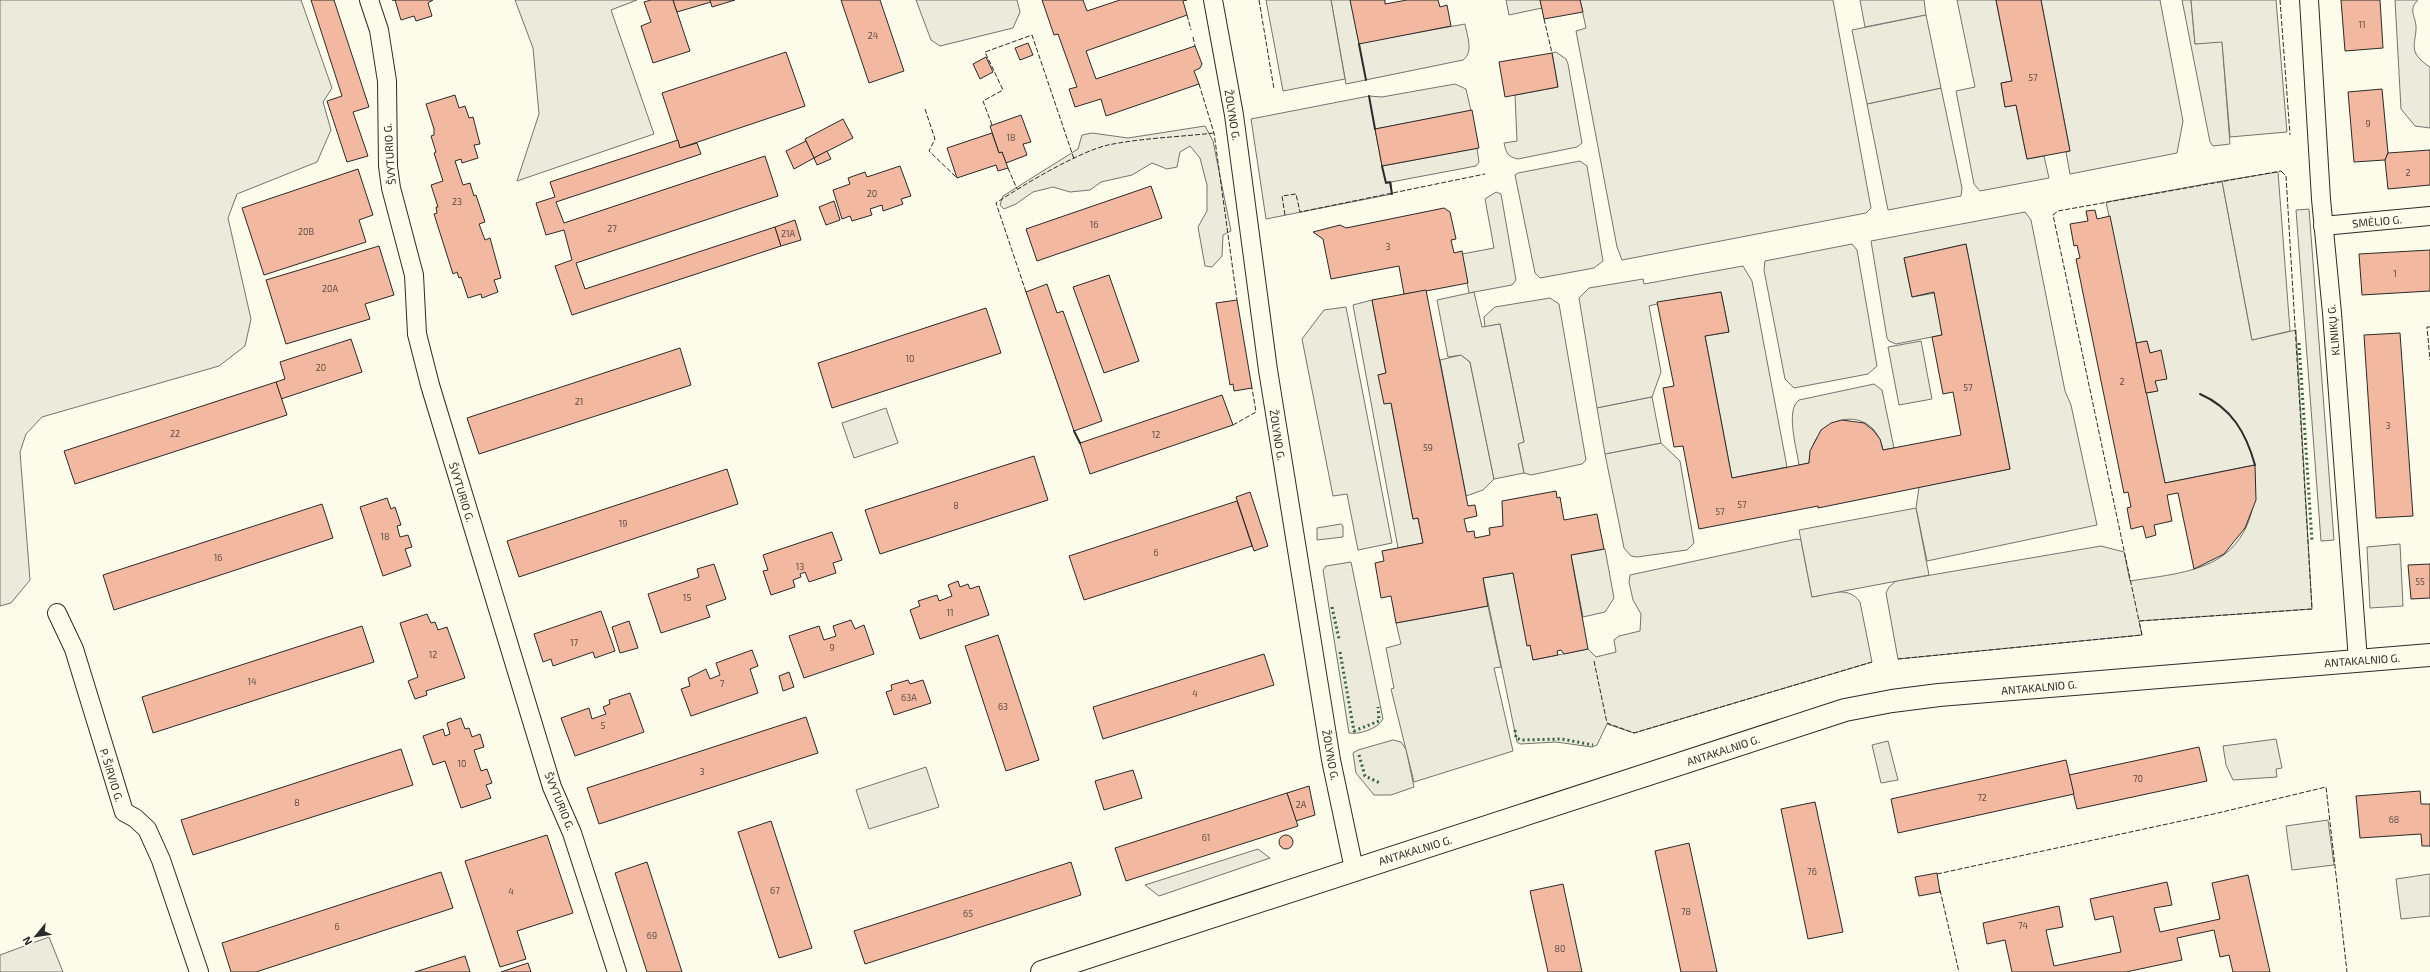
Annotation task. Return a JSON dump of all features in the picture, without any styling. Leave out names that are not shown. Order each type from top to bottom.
[{"type":"main road","name":"ANTAKALNIO G.","points":[[1042,972],[1845,710],[1892,701],[1939,695],[2430,655]]},
{"type":"street","name":"ŠVYTURIO G.","points":[[369,0],[379,30],[387,81],[388,161],[391,188],[414,275],[416,334],[430,385],[552,787],[572,833],[617,972]]},
{"type":"street","name":"ŽOLYNO G.","points":[[1213,0],[1234,116],[1267,363],[1308,619],[1333,768],[1354,869]]},
{"type":"street","name":"KLINIKŲ G.","points":[[2309,0],[2323,226],[2332,312],[2358,660]]},
{"type":"street","name":"SMĖLIO G.","points":[[2323,226],[2430,216]]},
{"type":"street","name":"P. ŠIRVIO G.","points":[[57,613],[74,650],[124,812],[135,818],[147,829],[161,860],[199,972]]},
{"type":"shaded area","points":[[0,0],[301,0],[332,88],[323,102],[331,130],[317,162],[237,194],[228,218],[251,319],[245,346],[219,366],[42,417],[26,434],[20,452],[30,580],[11,603],[0,606]]},
{"type":"shaded area","points":[[515,0],[637,0],[611,10],[654,134],[517,181],[539,114],[533,48]]},
{"type":"shaded area","points":[[916,0],[1017,0],[1020,12],[1013,28],[940,46],[931,40]]},
{"type":"shaded area","points":[[1266,0],[1331,0],[1345,79],[1283,91]]},
{"type":"shaded area","points":[[1331,0],[1351,0],[1359,43],[1465,24],[1469,44],[1468,53],[1463,60],[1346,84]]},
{"type":"shaded area","points":[[1506,0],[1540,0],[1542,8],[1509,15]]},
{"type":"shaded area","points":[[1580,0],[1833,0],[1871,208],[1866,213],[1622,260],[1617,247],[1576,31],[1586,28]]},
{"type":"shaded area","points":[[1860,0],[1924,0],[1926,15],[1865,27]]},
{"type":"shaded area","points":[[1957,0],[1996,0],[2012,81],[2001,83],[2005,107],[2016,105],[2027,159],[2044,156],[2049,178],[1980,191],[1974,184],[1956,91],[1975,87]]},
{"type":"shaded area","points":[[2041,0],[2160,0],[2183,121],[2177,153],[2070,174],[2066,152],[2070,151]]},
{"type":"shaded area","points":[[2182,0],[2191,0],[2195,44],[2222,41],[2230,144],[2213,146],[2210,142]]},
{"type":"shaded area","points":[[2191,0],[2276,0],[2287,132],[2230,137],[2222,42],[2195,44]]},
{"type":"shaded area","points":[[2395,0],[2418,0],[2413,7],[2416,25],[2414,48],[2419,58],[2430,67],[2430,128],[2415,126],[2401,109]]},
{"type":"shaded area","points":[[1926,15],[1941,88],[1867,104],[1852,30]]},
{"type":"shaded area","points":[[1556,52],[1566,59],[1568,64],[1582,143],[1577,147],[1518,159],[1512,157],[1507,152],[1504,143],[1517,141],[1515,95],[1558,87],[1552,53]]},
{"type":"shaded area","points":[[1455,84],[1466,89],[1471,111],[1375,129],[1382,166],[1477,148],[1479,162],[1476,166],[1391,182],[1392,194],[1266,219],[1251,119],[1369,96],[1382,97]]},
{"type":"shaded area","points":[[1941,88],[1962,188],[1961,196],[1888,210],[1867,104]]},
{"type":"shaded area","points":[[1205,126],[1213,141],[1231,231],[1223,235],[1222,256],[1212,267],[1205,266],[1198,227],[1207,211],[1207,185],[1200,158],[1190,146],[1180,152],[1177,167],[1167,169],[1152,163],[1132,175],[1101,182],[1090,190],[1070,192],[1053,187],[1033,192],[1016,204],[1004,209],[1000,205],[1003,196],[1078,149],[1082,135],[1092,133],[1128,138]]},
{"type":"shaded area","points":[[1580,161],[1587,166],[1603,261],[1594,268],[1540,278],[1535,273],[1515,175],[1518,173]]},
{"type":"shaded area","points":[[2278,172],[2290,331],[2252,340],[2222,181]]},
{"type":"shaded area","points":[[2222,181],[2252,340],[2296,330],[2312,609],[2139,621],[2142,635],[1898,659],[1886,593],[1889,587],[1896,581],[2101,546],[2124,552],[2130,581],[2176,574],[2203,566],[2218,559],[2230,550],[2240,538],[2247,526],[2252,512],[2255,481],[2254,465],[2165,483],[2146,393],[2157,391],[2155,381],[2161,351],[2150,353],[2147,341],[2136,343],[2106,202]]},
{"type":"shaded area","points":[[1496,192],[1501,194],[1516,280],[1512,285],[1469,293],[1462,254],[1494,248],[1485,199]]},
{"type":"shaded area","points":[[2309,209],[2334,540],[2321,541],[2296,210]]},
{"type":"shaded area","points":[[2025,212],[2031,220],[2065,391],[2071,405],[2097,525],[1927,561],[1916,508],[1919,487],[2010,469],[1966,244],[1904,258],[1912,297],[1935,293],[1942,335],[1896,344],[1889,341],[1887,338],[1871,241]]},
{"type":"shaded area","points":[[1852,244],[1857,250],[1877,366],[1868,374],[1794,388],[1785,379],[1764,270],[1765,261]]},
{"type":"shaded area","points":[[1743,266],[1752,281],[1787,467],[1732,478],[1705,336],[1729,332],[1721,292],[1680,300],[1680,298],[1649,306],[1661,372],[1652,397],[1597,408],[1579,298],[1589,288],[1643,279],[1644,284]]},
{"type":"shaded area","points":[[1474,292],[1482,327],[1500,324],[1524,442],[1518,444],[1524,473],[1494,479],[1470,362],[1461,355],[1448,357],[1437,300]]},
{"type":"shaded area","points":[[1550,298],[1559,304],[1586,460],[1582,464],[1531,475],[1524,473],[1518,443],[1524,442],[1500,324],[1485,327],[1484,317],[1495,307]]},
{"type":"shaded area","points":[[1372,300],[1386,373],[1378,375],[1391,403],[1413,519],[1418,518],[1423,543],[1398,548],[1353,305]]},
{"type":"shaded area","points":[[1346,307],[1392,543],[1358,550],[1347,494],[1333,496],[1302,339],[1324,310]]},
{"type":"shaded area","points":[[1921,341],[1932,399],[1899,405],[1888,347]]},
{"type":"shaded area","points":[[1461,355],[1470,362],[1494,479],[1483,490],[1466,496],[1440,360]]},
{"type":"shaded area","points":[[1874,384],[1882,390],[1894,448],[1883,450],[1877,435],[1868,425],[1856,420],[1844,420],[1831,424],[1821,433],[1813,446],[1809,463],[1799,465],[1792,421],[1795,405],[1799,400]]},
{"type":"shaded area","points":[[1652,397],[1661,443],[1605,454],[1597,408]]},
{"type":"shaded area","points":[[886,408],[898,443],[854,458],[842,423]]},
{"type":"shaded area","points":[[1661,443],[1680,461],[1694,543],[1687,550],[1637,557],[1631,556],[1624,548],[1605,454]]},
{"type":"shaded area","points":[[1916,508],[1929,575],[1812,597],[1799,530]]},
{"type":"shaded area","points":[[1341,524],[1343,526],[1343,537],[1317,540],[1317,528]]},
{"type":"shaded area","points":[[1797,539],[1801,540],[1812,597],[1844,592],[1855,597],[1860,602],[1872,662],[1634,733],[1607,724],[1597,745],[1592,747],[1556,742],[1520,744],[1517,742],[1483,578],[1513,573],[1528,646],[1530,645],[1533,660],[1588,649],[1596,657],[1616,652],[1614,640],[1619,636],[1640,631],[1641,614],[1633,600],[1629,582],[1630,575]]},
{"type":"shaded area","points":[[2400,544],[2403,606],[2370,608],[2367,547]]},
{"type":"shaded area","points":[[1605,549],[1614,598],[1605,612],[1583,617],[1571,555]]},
{"type":"shaded area","points":[[1351,562],[1383,719],[1377,726],[1362,732],[1349,733],[1323,570],[1326,566]]},
{"type":"shaded area","points":[[1488,606],[1501,667],[1494,668],[1513,751],[1414,782],[1391,689],[1394,688],[1386,648],[1401,644],[1396,623]]},
{"type":"shaded area","points":[[2276,739],[2282,768],[2276,769],[2277,777],[2233,780],[2226,765],[2223,746]]},
{"type":"shaded area","points":[[1393,740],[1401,742],[1406,749],[1414,787],[1391,795],[1374,795],[1356,773],[1353,753],[1358,750]]},
{"type":"shaded area","points":[[1888,741],[1898,780],[1881,783],[1872,745]]},
{"type":"shaded area","points":[[926,767],[939,807],[869,829],[856,790]]},
{"type":"shaded area","points":[[2328,820],[2334,865],[2292,870],[2286,826]]},
{"type":"shaded area","points":[[1258,849],[1270,858],[1159,896],[1145,885]]},
{"type":"shaded area","points":[[2430,874],[2430,916],[2401,919],[2396,879]]},
{"type":"shaded area","points":[[49,937],[63,972],[0,972],[0,955]]},
{"type":"building","points":[[311,0],[334,0],[369,107],[353,112],[368,156],[347,162],[327,101],[342,96]]},
{"type":"building","points":[[395,0],[433,0],[428,3],[432,16],[416,21],[414,16],[401,20]]},
{"type":"building","points":[[651,0],[673,0],[690,51],[653,63],[641,26],[651,22],[644,2]]},
{"type":"building","points":[[673,0],[710,0],[711,2],[677,12]]},
{"type":"building","points":[[710,0],[735,0],[712,7]]},
{"type":"building","points":[[841,0],[880,0],[904,71],[869,83]]},
{"type":"building","points":[[1042,0],[1083,0],[1087,11],[1120,0],[1187,0],[1183,1],[1187,15],[1086,51],[1096,79],[1195,46],[1202,64],[1200,68],[1194,71],[1199,84],[1106,116],[1101,99],[1075,107],[1069,89],[1077,87],[1058,34],[1054,35]]},
{"type":"building","points":[[1350,0],[1385,0],[1385,4],[1407,0],[1438,0],[1440,7],[1447,5],[1451,26],[1359,44]]},
{"type":"building","points":[[1540,0],[1580,0],[1583,12],[1544,19]]},
{"type":"building","points":[[1996,0],[2041,0],[2070,151],[2027,159],[2016,105],[2005,107],[2001,83],[2012,81]]},
{"type":"building","points":[[2341,0],[2380,0],[2383,48],[2345,51]]},
{"type":"building","points":[[1028,43],[1033,55],[1020,60],[1015,48]]},
{"type":"building","points":[[786,52],[805,106],[680,148],[662,93]]},
{"type":"building","points":[[1552,53],[1558,87],[1505,97],[1499,62]]},
{"type":"building","points":[[986,57],[993,72],[980,79],[973,64]]},
{"type":"building","points":[[2382,89],[2388,153],[2385,160],[2354,162],[2348,92]]},
{"type":"building","points":[[455,95],[459,108],[465,106],[469,118],[473,117],[480,144],[474,145],[478,158],[462,163],[461,159],[455,161],[463,185],[470,183],[474,196],[476,195],[485,222],[479,224],[485,240],[490,238],[501,278],[494,280],[498,292],[482,298],[481,294],[468,298],[461,277],[459,278],[457,272],[453,274],[434,214],[437,213],[436,207],[438,207],[431,185],[443,181],[434,153],[436,152],[431,136],[434,135],[434,129],[426,104]]},
{"type":"building","points":[[1472,110],[1479,148],[1382,166],[1375,129]]},
{"type":"building","points":[[1021,115],[1031,142],[1023,144],[1027,155],[1006,163],[1002,152],[999,153],[990,126]]},
{"type":"building","points":[[843,119],[853,138],[814,158],[805,139]]},
{"type":"building","points":[[992,133],[999,153],[1002,152],[1008,168],[998,171],[996,165],[957,178],[947,148]]},
{"type":"building","points":[[678,140],[680,148],[697,143],[701,154],[556,202],[564,223],[765,156],[778,196],[576,263],[585,289],[775,227],[781,246],[572,315],[555,266],[572,260],[564,230],[546,235],[536,203],[555,197],[550,182]]},
{"type":"building","points":[[806,141],[814,158],[794,169],[786,151]]},
{"type":"building","points":[[2430,150],[2430,185],[2388,189],[2385,160],[2388,153]]},
{"type":"building","points":[[827,151],[831,159],[817,165],[814,158]]},
{"type":"building","points":[[900,166],[911,196],[901,199],[903,204],[883,211],[882,205],[870,209],[872,215],[852,221],[850,216],[842,219],[833,190],[850,184],[848,178],[865,172],[867,177]]},
{"type":"building","points":[[358,169],[373,215],[359,220],[366,242],[264,275],[242,208]]},
{"type":"building","points":[[1151,186],[1162,218],[1037,261],[1026,229]]},
{"type":"building","points":[[834,201],[840,220],[826,225],[819,207]]},
{"type":"building","points":[[1444,208],[1450,212],[1456,239],[1451,240],[1454,253],[1462,251],[1468,283],[1404,294],[1399,266],[1331,279],[1323,239],[1313,232],[1340,225],[1346,228]]},
{"type":"building","points":[[2095,210],[2097,219],[2110,216],[2165,483],[2255,465],[2256,500],[2245,528],[2224,554],[2194,569],[2178,493],[2167,495],[2172,521],[2154,525],[2156,535],[2146,538],[2143,526],[2131,529],[2127,508],[2131,507],[2128,492],[2124,493],[2076,259],[2080,258],[2077,245],[2074,246],[2070,224],[2088,221],[2086,211]]},
{"type":"building","points":[[795,220],[801,240],[781,246],[775,227]]},
{"type":"building","points":[[1966,244],[2010,469],[1818,508],[1818,506],[1699,529],[1683,446],[1674,447],[1663,388],[1674,386],[1657,302],[1721,292],[1729,332],[1705,336],[1732,478],[1809,463],[1810,451],[1821,430],[1831,423],[1842,420],[1864,423],[1873,430],[1880,439],[1883,450],[1961,435],[1953,392],[1943,394],[1932,337],[1942,335],[1934,292],[1912,297],[1904,258]]},
{"type":"building","points":[[379,246],[394,295],[365,304],[370,319],[286,344],[266,280]]},
{"type":"building","points":[[2430,250],[2430,291],[2362,295],[2359,254]]},
{"type":"building","points":[[1109,275],[1139,361],[1104,373],[1073,287]]},
{"type":"building","points":[[1047,284],[1057,313],[1063,311],[1102,421],[1074,431],[1026,292]]},
{"type":"building","points":[[1426,290],[1468,506],[1475,505],[1477,516],[1464,519],[1467,532],[1474,531],[1475,538],[1490,535],[1489,528],[1503,526],[1502,501],[1556,491],[1557,498],[1560,497],[1564,520],[1597,514],[1604,549],[1571,555],[1588,649],[1564,654],[1561,650],[1557,651],[1558,655],[1533,660],[1530,645],[1527,646],[1513,573],[1483,578],[1488,606],[1396,623],[1391,596],[1381,598],[1375,563],[1384,561],[1382,551],[1423,543],[1418,518],[1413,519],[1391,403],[1384,404],[1378,375],[1386,373],[1372,300]]},
{"type":"building","points":[[1237,300],[1252,388],[1234,391],[1233,384],[1230,385],[1216,303]]},
{"type":"building","points":[[986,308],[1001,353],[832,408],[818,363]]},
{"type":"building","points":[[2400,333],[2413,516],[2376,518],[2364,335]]},
{"type":"building","points":[[351,339],[362,372],[281,399],[276,382],[285,379],[280,362]]},
{"type":"building","points":[[2147,341],[2150,353],[2161,350],[2167,379],[2155,381],[2158,391],[2146,393],[2136,343]]},
{"type":"building","points":[[680,348],[691,385],[479,454],[467,418]]},
{"type":"building","points":[[276,382],[287,415],[75,484],[64,451]]},
{"type":"building","points":[[1222,395],[1233,425],[1090,474],[1080,443]]},
{"type":"building","points":[[1034,456],[1048,500],[880,554],[865,510]]},
{"type":"building","points":[[727,469],[738,504],[519,577],[507,541]]},
{"type":"building","points":[[1250,492],[1268,546],[1254,551],[1236,497]]},
{"type":"building","points":[[387,498],[391,509],[395,507],[401,525],[397,526],[400,537],[408,535],[412,547],[405,549],[411,566],[383,576],[360,507]]},
{"type":"building","points":[[1237,501],[1252,546],[1084,600],[1069,556]]},
{"type":"building","points":[[322,504],[333,538],[114,610],[103,575]]},
{"type":"building","points":[[832,532],[842,560],[833,563],[836,573],[809,582],[805,572],[800,574],[801,577],[793,580],[795,587],[771,595],[763,571],[768,570],[763,555]]},
{"type":"building","points":[[714,564],[726,599],[706,606],[710,617],[661,633],[648,594],[699,577],[697,569]]},
{"type":"building","points":[[2430,564],[2430,598],[2411,599],[2408,565]]},
{"type":"building","points":[[958,581],[960,587],[968,584],[970,589],[979,586],[989,615],[920,639],[910,610],[920,606],[918,601],[937,595],[939,601],[952,596],[948,585]]},
{"type":"building","points":[[601,611],[615,651],[595,658],[593,652],[553,666],[551,659],[543,662],[534,634]]},
{"type":"building","points":[[427,614],[431,623],[435,622],[438,630],[447,627],[465,678],[426,691],[427,695],[415,699],[408,681],[418,677],[400,623]]},
{"type":"building","points":[[851,620],[855,629],[864,625],[874,654],[804,678],[789,636],[819,626],[824,640],[836,636],[833,626]]},
{"type":"building","points":[[629,621],[638,648],[620,653],[612,627]]},
{"type":"building","points":[[362,626],[374,662],[153,733],[142,697]]},
{"type":"building","points":[[998,635],[1039,760],[1006,771],[965,646]]},
{"type":"building","points":[[752,650],[758,666],[750,669],[758,693],[691,716],[681,689],[690,686],[688,678],[706,669],[710,679],[720,675],[716,663]]},
{"type":"building","points":[[1264,654],[1274,685],[1103,739],[1093,707]]},
{"type":"building","points":[[789,672],[794,687],[783,691],[779,676]]},
{"type":"building","points":[[908,680],[910,684],[923,680],[931,703],[894,715],[886,692],[892,690],[891,685]]},
{"type":"building","points":[[630,693],[644,732],[575,756],[561,718],[589,708],[592,719],[606,714],[603,707],[610,704],[609,700]]},
{"type":"building","points":[[806,717],[818,753],[599,824],[587,788]]},
{"type":"building","points":[[461,718],[465,729],[469,728],[472,737],[480,734],[484,747],[474,750],[481,771],[487,769],[492,783],[486,785],[491,798],[461,808],[445,761],[433,765],[423,736],[443,729],[445,736],[450,734],[447,723]]},
{"type":"building","points":[[2199,747],[2207,781],[2077,809],[2069,775]]},
{"type":"building","points":[[401,749],[413,785],[193,855],[181,820]]},
{"type":"building","points":[[2066,760],[2074,794],[1898,833],[1891,799]]},
{"type":"building","points":[[1133,770],[1142,798],[1104,810],[1095,781]]},
{"type":"building","points":[[1309,786],[1315,815],[1296,821],[1287,793]]},
{"type":"building","points":[[2420,791],[2421,804],[2430,804],[2430,846],[2422,846],[2421,834],[2360,838],[2356,796]]},
{"type":"building","points":[[1287,793],[1298,826],[1126,881],[1115,848]]},
{"type":"building","points":[[1815,802],[1843,932],[1808,939],[1781,809]]},
{"type":"building","points":[[771,821],[812,948],[779,958],[738,832]]},
{"type":"building","points":[[547,835],[573,913],[517,931],[526,959],[500,967],[465,861]]},
{"type":"building","points":[[1283,835],[1289,835],[1293,839],[1293,845],[1289,849],[1283,849],[1279,845],[1279,839]]},
{"type":"building","points":[[1689,843],[1717,972],[1681,972],[1655,851]]},
{"type":"building","points":[[647,862],[682,972],[647,972],[615,873]]},
{"type":"building","points":[[1071,862],[1081,895],[865,964],[854,931]]},
{"type":"building","points":[[441,872],[453,908],[256,972],[231,972],[222,943]]},
{"type":"building","points":[[1937,873],[1940,892],[1919,896],[1915,877]]},
{"type":"building","points":[[2248,875],[2270,972],[2233,972],[2229,955],[2220,957],[2214,930],[2177,938],[2182,960],[2126,972],[2012,972],[2005,940],[1987,944],[1983,923],[2059,906],[2063,927],[2046,930],[2054,966],[2121,952],[2113,916],[2095,920],[2090,899],[2167,882],[2172,905],[2154,908],[2160,932],[2220,919],[2212,883]]},
{"type":"building","points":[[1563,884],[1582,972],[1548,972],[1530,891]]},
{"type":"building","points":[[465,956],[470,972],[415,972]]},
{"type":"building","points":[[528,963],[531,972],[501,972]]},
{"type":"hedge","points":[[2299,343],[2312,541]]},
{"type":"hedge","points":[[1332,607],[1339,639]]},
{"type":"hedge","points":[[1340,652],[1354,731],[1379,721],[1378,707]]},
{"type":"hedge","points":[[1515,730],[1516,738],[1521,740],[1562,739],[1593,745]]},
{"type":"hedge","points":[[1359,755],[1365,776],[1380,783]]},
{"type":"fence","points":[[1259,0],[1274,89]]},
{"type":"fence","points":[[2280,0],[2290,135]]},
{"type":"fence","points":[[1187,15],[1191,30]]},
{"type":"fence","points":[[1544,19],[1552,53]]},
{"type":"fence","points":[[992,125],[983,101],[1003,90],[985,52],[1032,35],[1074,159]]},
{"type":"fence","points":[[1193,37],[1195,46]]},
{"type":"fence","points":[[1199,84],[1214,133],[1237,300]]},
{"type":"fence","points":[[925,109],[935,139],[929,151],[957,178]]},
{"type":"fence","points":[[1026,292],[996,203],[1066,162],[1082,154],[1108,145],[1214,133]]},
{"type":"fence","points":[[1008,168],[1017,189]]},
{"type":"fence","points":[[2281,171],[2286,176],[2312,609],[2139,621],[2053,215],[2058,211],[2281,171]]},
{"type":"fence","points":[[1285,215],[1282,196],[1296,194],[1300,212],[1485,174]]},
{"type":"fence","points":[[2430,327],[2427,327],[2430,360]]},
{"type":"fence","points":[[1233,425],[1256,412],[1252,388]]},
{"type":"fence","points":[[1898,659],[2142,635],[2139,621]]},
{"type":"fence","points":[[1594,661],[1607,723],[1634,733],[1872,662]]},
{"type":"fence","points":[[1937,874],[2218,813],[2326,787],[2347,972]]},
{"type":"fence","points":[[1940,890],[1959,972]]},
{"type":"wall","points":[[1359,44],[1366,80]]},
{"type":"wall","points":[[1369,96],[1375,129]]},
{"type":"wall","points":[[1382,166],[1386,183],[1390,182],[1392,194]]},
{"type":"wall","points":[[2200,394],[2221,406],[2236,423],[2247,442],[2255,465]]},
{"type":"wall","points":[[1074,431],[1080,443]]}]
